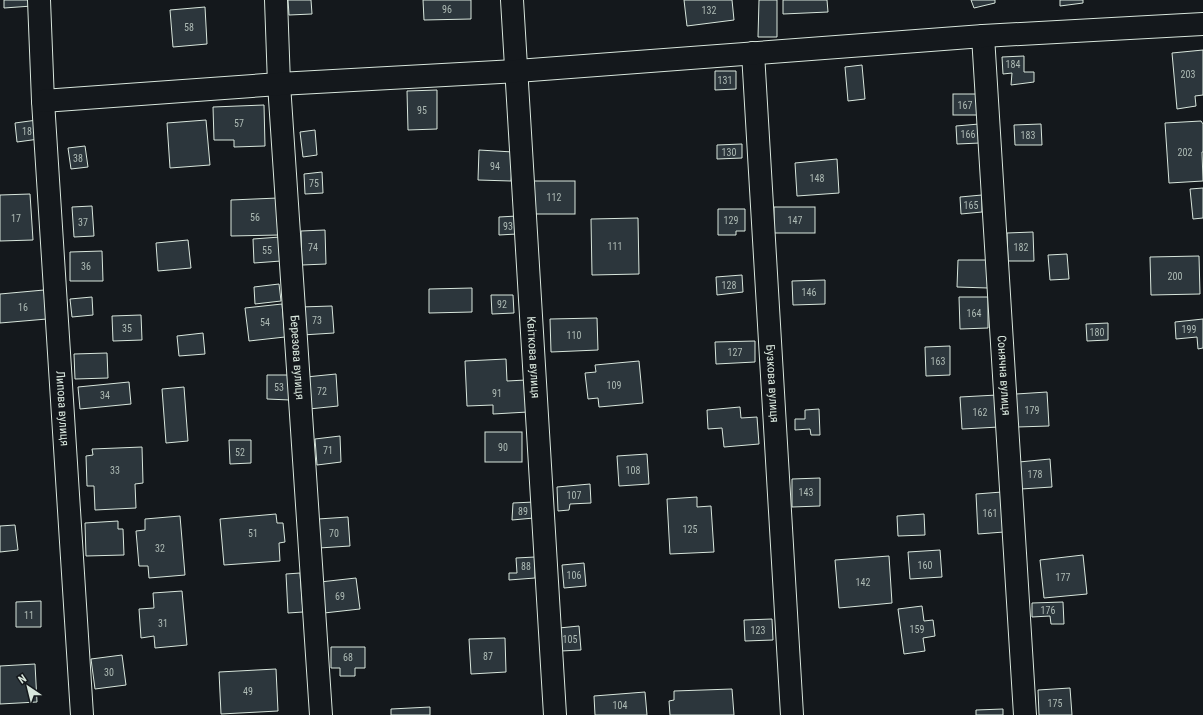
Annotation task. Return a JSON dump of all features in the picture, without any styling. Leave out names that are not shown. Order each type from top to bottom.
[{"type":"street","name":"Липова вулиця","points":[[39,0],[43,101],[82,715]]},
{"type":"street","name":"Березова вулиця","points":[[276,0],[279,84],[321,715]]},
{"type":"street","name":"Квіткова вулиця","points":[[512,0],[555,715]]},
{"type":"street","points":[[43,101],[279,84],[517,71],[983,36],[1203,24]]},
{"type":"street","name":"Сонячна вулиця","points":[[983,36],[1025,715]]},
{"type":"street","name":"Бузкова вулиця","points":[[753,53],[792,715]]},
{"type":"building","points":[[4,0],[32,0],[32,6],[4,8]]},
{"type":"building","points":[[288,0],[311,0],[312,14],[289,15]]},
{"type":"building","points":[[423,0],[471,0],[471,19],[424,20]]},
{"type":"building","points":[[684,0],[732,0],[734,20],[687,26]]},
{"type":"building","points":[[759,0],[777,0],[777,37],[758,37]]},
{"type":"building","points":[[783,0],[827,0],[828,12],[783,14]]},
{"type":"building","points":[[971,0],[995,0],[995,3],[974,8]]},
{"type":"building","points":[[1060,0],[1083,0],[1083,3],[1060,6]]},
{"type":"building","points":[[205,7],[207,44],[173,47],[170,10]]},
{"type":"building","points":[[1203,50],[1203,95],[1195,96],[1196,106],[1177,109],[1172,53]]},
{"type":"building","points":[[1024,56],[1024,72],[1034,72],[1034,82],[1011,85],[1012,73],[1003,74],[1002,57]]},
{"type":"building","points":[[862,65],[865,99],[848,101],[845,67]]},
{"type":"building","points":[[715,71],[736,71],[736,89],[715,90]]},
{"type":"building","points":[[437,90],[437,129],[408,130],[407,91]]},
{"type":"building","points":[[953,94],[977,94],[977,115],[953,115]]},
{"type":"building","points":[[264,105],[265,146],[234,147],[234,140],[214,140],[213,107]]},
{"type":"building","points":[[37,120],[39,139],[17,142],[15,123]]},
{"type":"building","points":[[206,120],[210,165],[170,168],[167,123]]},
{"type":"building","points":[[1201,121],[1203,124],[1203,181],[1169,183],[1165,123]]},
{"type":"building","points":[[979,124],[980,143],[957,144],[956,126]]},
{"type":"building","points":[[1041,124],[1042,145],[1015,145],[1014,125]]},
{"type":"building","points":[[315,130],[317,155],[303,157],[300,132]]},
{"type":"building","points":[[742,144],[742,158],[717,159],[717,145]]},
{"type":"building","points":[[85,146],[88,167],[71,169],[68,148]]},
{"type":"building","points":[[479,150],[513,152],[511,181],[478,180]]},
{"type":"building","points":[[837,159],[839,193],[797,196],[795,163]]},
{"type":"building","points":[[322,172],[323,193],[305,194],[304,174]]},
{"type":"building","points":[[533,181],[575,181],[575,214],[533,214]]},
{"type":"building","points":[[1203,188],[1203,218],[1193,219],[1190,189]]},
{"type":"building","points":[[30,194],[33,240],[0,241],[0,195]]},
{"type":"building","points":[[982,195],[982,212],[961,214],[960,197]]},
{"type":"building","points":[[278,198],[279,235],[231,236],[231,200]]},
{"type":"building","points":[[92,206],[94,236],[74,237],[72,207]]},
{"type":"building","points":[[774,207],[815,207],[815,233],[774,233]]},
{"type":"building","points":[[718,209],[745,209],[745,231],[736,231],[736,235],[718,235]]},
{"type":"building","points":[[517,216],[517,234],[499,235],[499,217]]},
{"type":"building","points":[[638,218],[639,274],[592,275],[591,219]]},
{"type":"building","points":[[325,230],[326,264],[302,265],[301,231]]},
{"type":"building","points":[[1033,232],[1034,261],[1008,261],[1007,233]]},
{"type":"building","points":[[280,237],[281,261],[254,263],[253,239]]},
{"type":"building","points":[[188,240],[191,268],[158,271],[156,243]]},
{"type":"building","points":[[102,251],[103,281],[70,281],[70,252]]},
{"type":"building","points":[[1067,254],[1069,279],[1050,280],[1048,255]]},
{"type":"building","points":[[1199,256],[1200,294],[1151,295],[1150,257]]},
{"type":"building","points":[[958,260],[989,260],[988,288],[957,287]]},
{"type":"building","points":[[742,275],[743,292],[717,295],[716,277]]},
{"type":"building","points":[[825,280],[825,304],[793,305],[792,281]]},
{"type":"building","points":[[279,284],[281,301],[255,304],[254,287]]},
{"type":"building","points":[[472,288],[472,312],[429,313],[429,289]]},
{"type":"building","points":[[44,290],[47,319],[0,323],[0,294]]},
{"type":"building","points":[[491,295],[513,295],[514,313],[492,314]]},
{"type":"building","points":[[92,297],[93,315],[72,317],[70,299]]},
{"type":"building","points":[[959,297],[988,297],[988,328],[960,329]]},
{"type":"building","points":[[282,304],[285,337],[249,341],[245,308]]},
{"type":"building","points":[[332,306],[334,333],[302,335],[300,307]]},
{"type":"building","points":[[141,315],[142,340],[113,341],[112,316]]},
{"type":"building","points":[[597,318],[598,350],[551,352],[550,319]]},
{"type":"building","points":[[1203,319],[1203,348],[1198,349],[1197,337],[1176,339],[1175,322]]},
{"type":"building","points":[[1108,323],[1108,340],[1087,341],[1086,324]]},
{"type":"building","points":[[203,333],[205,354],[179,356],[177,336]]},
{"type":"building","points":[[755,341],[755,362],[716,364],[715,342]]},
{"type":"building","points":[[950,346],[950,375],[926,376],[925,347]]},
{"type":"building","points":[[107,353],[108,378],[75,379],[74,354]]},
{"type":"building","points":[[506,359],[507,381],[526,380],[528,412],[493,414],[493,405],[467,406],[465,361]]},
{"type":"building","points":[[639,361],[643,403],[599,407],[598,398],[588,399],[585,373],[596,372],[595,365]]},
{"type":"building","points":[[336,374],[338,406],[309,409],[306,377]]},
{"type":"building","points":[[267,375],[291,375],[290,400],[267,399]]},
{"type":"building","points":[[129,382],[131,404],[80,409],[78,387]]},
{"type":"building","points":[[184,387],[188,441],[166,443],[162,389]]},
{"type":"building","points":[[1047,392],[1049,426],[1017,427],[1016,394]]},
{"type":"building","points":[[997,395],[999,427],[962,429],[960,397]]},
{"type":"building","points":[[740,407],[741,418],[757,417],[759,444],[724,447],[722,428],[708,429],[707,410]]},
{"type":"building","points":[[819,409],[820,435],[811,435],[810,429],[795,430],[795,419],[805,419],[805,410]]},
{"type":"building","points":[[485,432],[522,432],[522,462],[485,462]]},
{"type":"building","points":[[340,436],[341,462],[317,465],[315,439]]},
{"type":"building","points":[[229,440],[251,440],[251,463],[230,464]]},
{"type":"building","points":[[142,447],[143,483],[135,484],[136,508],[95,510],[94,486],[87,486],[86,456],[93,455],[92,449]]},
{"type":"building","points":[[647,454],[649,484],[619,486],[617,456]]},
{"type":"building","points":[[1050,459],[1052,487],[1021,489],[1019,462]]},
{"type":"building","points":[[820,478],[820,506],[792,507],[792,479]]},
{"type":"building","points":[[590,484],[591,503],[570,504],[569,510],[558,511],[557,487]]},
{"type":"building","points":[[1002,492],[1004,532],[978,534],[976,494]]},
{"type":"building","points":[[697,497],[697,507],[711,506],[714,552],[670,554],[667,499]]},
{"type":"building","points":[[534,502],[534,518],[512,520],[513,503]]},
{"type":"building","points":[[276,514],[277,523],[283,523],[285,542],[279,543],[280,561],[224,565],[220,519]]},
{"type":"building","points":[[924,514],[925,535],[898,536],[897,516]]},
{"type":"building","points":[[180,516],[185,575],[149,578],[148,566],[139,566],[136,531],[145,530],[145,519]]},
{"type":"building","points":[[348,517],[350,546],[319,548],[318,519]]},
{"type":"building","points":[[118,521],[118,529],[123,529],[124,555],[86,556],[85,523]]},
{"type":"building","points":[[15,525],[18,550],[0,552],[0,526]]},
{"type":"building","points":[[940,550],[942,577],[910,579],[908,552]]},
{"type":"building","points":[[1083,555],[1087,594],[1044,598],[1040,560]]},
{"type":"building","points":[[889,556],[892,603],[839,608],[835,560]]},
{"type":"building","points":[[535,557],[535,578],[509,580],[509,573],[517,573],[516,558]]},
{"type":"building","points":[[584,563],[586,586],[564,588],[562,565]]},
{"type":"building","points":[[300,573],[303,612],[288,613],[286,574]]},
{"type":"building","points":[[356,578],[360,609],[324,613],[320,582]]},
{"type":"building","points":[[182,591],[187,645],[155,648],[154,636],[141,638],[139,609],[154,608],[153,593]]},
{"type":"building","points":[[41,601],[41,627],[16,627],[16,602]]},
{"type":"building","points":[[1063,602],[1064,624],[1051,624],[1050,616],[1032,617],[1032,603]]},
{"type":"building","points":[[922,606],[924,621],[933,620],[935,636],[923,638],[925,651],[904,654],[898,609]]},
{"type":"building","points":[[772,619],[773,640],[745,641],[744,620]]},
{"type":"building","points":[[579,626],[581,650],[561,651],[559,628]]},
{"type":"building","points":[[505,638],[506,672],[471,674],[469,639]]},
{"type":"building","points":[[331,647],[365,647],[365,668],[355,668],[355,676],[340,676],[340,668],[331,668]]},
{"type":"building","points":[[122,655],[126,685],[95,689],[91,659]]},
{"type":"building","points":[[35,664],[37,702],[0,704],[0,666]]},
{"type":"building","points":[[276,669],[278,711],[221,714],[219,672]]},
{"type":"building","points":[[1070,688],[1072,715],[1039,715],[1038,690]]},
{"type":"building","points":[[732,689],[734,715],[670,715],[669,701],[674,700],[674,691]]},
{"type":"building","points":[[645,692],[647,715],[595,715],[594,696]]},
{"type":"building","points":[[430,707],[430,715],[391,715],[391,709]]},
{"type":"building","points":[[1003,709],[1003,715],[976,715],[976,710]]}]
